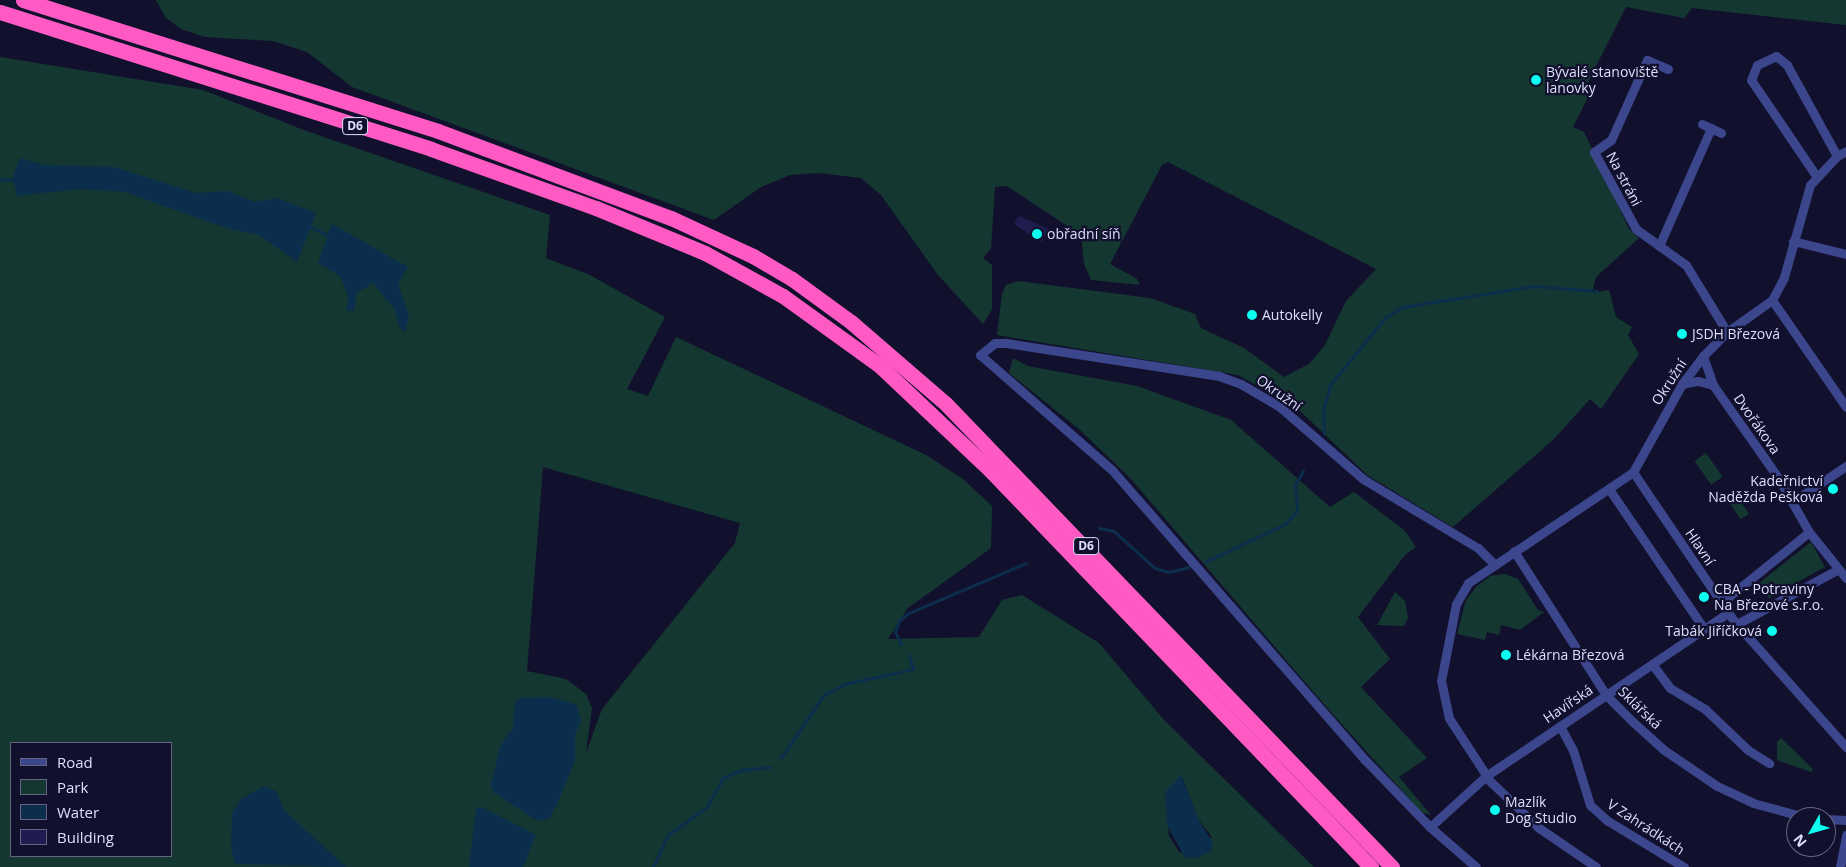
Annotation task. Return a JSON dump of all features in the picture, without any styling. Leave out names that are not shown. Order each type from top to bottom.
[{"type":"highway","name":"D6","points":[[22,0],[438,131],[718,238],[753,256],[852,322],[946,404],[1392,867]]},
{"type":"highway","name":"D6","points":[[0,12],[431,149],[596,208],[705,253],[744,273],[842,336],[935,417],[1371,867]]},
{"type":"street","points":[[1817,177],[1751,80],[1757,65],[1776,56],[1786,65],[1837,156]]},
{"type":"street","name":"Na stráni","points":[[1668,69],[1647,60],[1611,140],[1594,152],[1636,230],[1686,265],[1727,332]]},
{"type":"street","points":[[1702,124],[1721,133]]},
{"type":"street","points":[[1660,246],[1711,128]]},
{"type":"street","name":"Okružní","points":[[1596,867],[1539,828],[1486,776],[1449,718],[1441,681],[1456,604],[1468,583],[1633,472],[1682,384],[1703,356],[1727,332],[1772,300],[1784,277],[1805,197],[1817,177],[1837,156],[1846,151]]},
{"type":"street","points":[[1793,241],[1846,254]]},
{"type":"street","points":[[1772,300],[1846,407]]},
{"type":"street","name":"Okružní","points":[[1430,827],[1365,760],[1112,470],[980,355],[995,344],[1006,343],[1219,376],[1241,384],[1280,407],[1363,479],[1478,548],[1494,564]]},
{"type":"street","name":"Dvořákova","points":[[1703,356],[1713,385],[1792,502],[1809,532],[1837,570],[1846,578]]},
{"type":"street","points":[[1682,384],[1698,381],[1713,385]]},
{"type":"street","points":[[1792,502],[1846,466]]},
{"type":"street","name":"Hlavní","points":[[1633,472],[1728,614],[1846,747]]},
{"type":"street","points":[[1609,489],[1704,629]]},
{"type":"street","points":[[1721,602],[1809,532]]},
{"type":"street","name":"Sklářská","points":[[1514,551],[1606,695],[1664,750],[1695,773],[1752,803],[1786,812]]},
{"type":"street","points":[[1736,624],[1837,570]]},
{"type":"street","name":"Havířská","points":[[1430,827],[1486,776],[1728,614]]},
{"type":"street","points":[[1652,664],[1670,688],[1705,708],[1748,750],[1769,763]]},
{"type":"street","name":"V Zahrádkách","points":[[1560,726],[1572,750],[1584,793],[1594,809],[1684,867]]},
{"type":"street","points":[[1430,827],[1476,867]]},
{"type":"street","points":[[1840,867],[1846,835]]},
{"type":"green space","points":[[156,0],[1846,0],[1846,25],[1692,8],[1684,18],[1626,7],[1585,88],[1591,91],[1573,127],[1584,132],[1629,229],[1639,238],[1596,277],[1592,293],[1609,290],[1616,317],[1632,327],[1628,335],[1639,354],[1601,409],[1590,399],[1554,439],[1453,527],[1367,475],[1297,408],[1238,375],[997,335],[1002,294],[1006,285],[1018,281],[1150,298],[1195,314],[1201,328],[1244,348],[1284,377],[1309,364],[1325,345],[1346,301],[1376,269],[1168,162],[1162,165],[1110,264],[1137,279],[1140,285],[1091,280],[1084,264],[1081,235],[1007,186],[995,187],[991,248],[983,258],[992,265],[992,309],[983,324],[938,275],[881,195],[861,178],[819,173],[790,175],[761,187],[714,220],[352,87],[307,52],[273,41],[205,37],[181,29],[166,18]]},
{"type":"green space","points":[[0,57],[203,90],[301,129],[550,215],[546,258],[590,275],[665,317],[627,389],[648,396],[676,337],[926,455],[963,479],[992,506],[991,548],[908,608],[888,639],[979,637],[1002,600],[1022,595],[1099,643],[1165,721],[1314,867],[0,867]],"holes":[[[543,467],[740,523],[735,543],[602,709],[586,753],[592,708],[586,694],[566,679],[527,671]],[[1183,779],[1198,819],[1212,837],[1180,853],[1169,836],[1165,792]]]},
{"type":"green space","points":[[1013,358],[1028,366],[1137,386],[1231,420],[1330,507],[1354,492],[1404,530],[1416,547],[1405,555],[1358,617],[1390,659],[1361,687],[1427,758],[1399,777],[1431,815],[1421,812],[1329,710],[1131,479],[1080,430],[1009,373]]},
{"type":"green space","points":[[1706,453],[1723,477],[1711,485],[1695,461]]},
{"type":"green space","points":[[1735,493],[1749,514],[1741,519],[1727,499]]},
{"type":"green space","points":[[1811,542],[1825,567],[1769,598],[1759,583]]},
{"type":"green space","points":[[1505,574],[1518,579],[1538,610],[1544,612],[1520,630],[1501,625],[1499,635],[1487,632],[1485,640],[1457,634],[1466,600],[1476,587],[1490,576]]},
{"type":"green space","points":[[1395,592],[1405,601],[1408,618],[1404,626],[1377,625]]},
{"type":"green space","points":[[1781,738],[1813,769],[1811,772],[1777,760],[1777,742]]},
{"type":"water","points":[[20,158],[45,165],[114,167],[196,193],[228,191],[255,202],[277,198],[316,213],[297,262],[259,235],[226,228],[125,192],[81,189],[17,196],[13,177]]},
{"type":"water","points":[[332,224],[408,267],[398,284],[409,316],[405,332],[399,327],[395,310],[373,283],[357,293],[354,311],[347,311],[348,295],[340,276],[318,263]]},
{"type":"water","points":[[548,697],[576,704],[581,720],[575,735],[575,760],[559,800],[549,819],[537,821],[493,792],[491,784],[501,744],[513,728],[515,702],[520,698]]},
{"type":"water","points":[[1181,775],[1198,819],[1213,843],[1211,851],[1197,858],[1185,858],[1167,825],[1165,792]]},
{"type":"water","points":[[264,786],[276,791],[285,811],[346,867],[235,864],[231,847],[232,813],[241,799]]},
{"type":"water","points":[[482,807],[536,835],[523,867],[469,867],[476,808]]},
{"type":"building","name":"obřadní síň","points":[[1019,216],[1049,229],[1041,242],[1014,224]]},
{"type":"waterway","points":[[0,179],[15,180]]},
{"type":"waterway","points":[[310,227],[328,235]]},
{"type":"waterway","points":[[1324,434],[1323,410],[1330,385],[1385,318],[1402,307],[1534,286],[1597,291]]},
{"type":"waterway","points":[[1205,562],[1285,524],[1297,511],[1295,485],[1303,471]]},
{"type":"waterway","points":[[1099,528],[1114,531],[1155,568],[1169,572],[1189,567]]},
{"type":"waterway","points":[[901,645],[895,632],[899,621],[909,613],[1026,563]]},
{"type":"waterway","points":[[781,758],[824,695],[845,684],[913,669],[909,656]]},
{"type":"waterway","points":[[653,867],[668,835],[707,807],[723,778],[741,770],[770,767]]},
{"type":"place","name":"Bývalé stanoviště lanovky","points":[[1536,80]]},
{"type":"place","name":"obřadní síň","points":[[1037,234]]},
{"type":"place","name":"Autokelly","points":[[1252,315]]},
{"type":"place","name":"JSDH Březová","points":[[1682,334]]},
{"type":"place","name":"Kadeřnictví Naděžda Pešková","points":[[1833,489]]},
{"type":"place","name":"CBA - Potraviny Na Březové s.r.o.","points":[[1704,597]]},
{"type":"place","name":"Tabák Jiříčková","points":[[1772,631]]},
{"type":"place","name":"Lékárna Březová","points":[[1506,655]]},
{"type":"place","name":"Mazlík Dog Studio","points":[[1495,810]]}]
